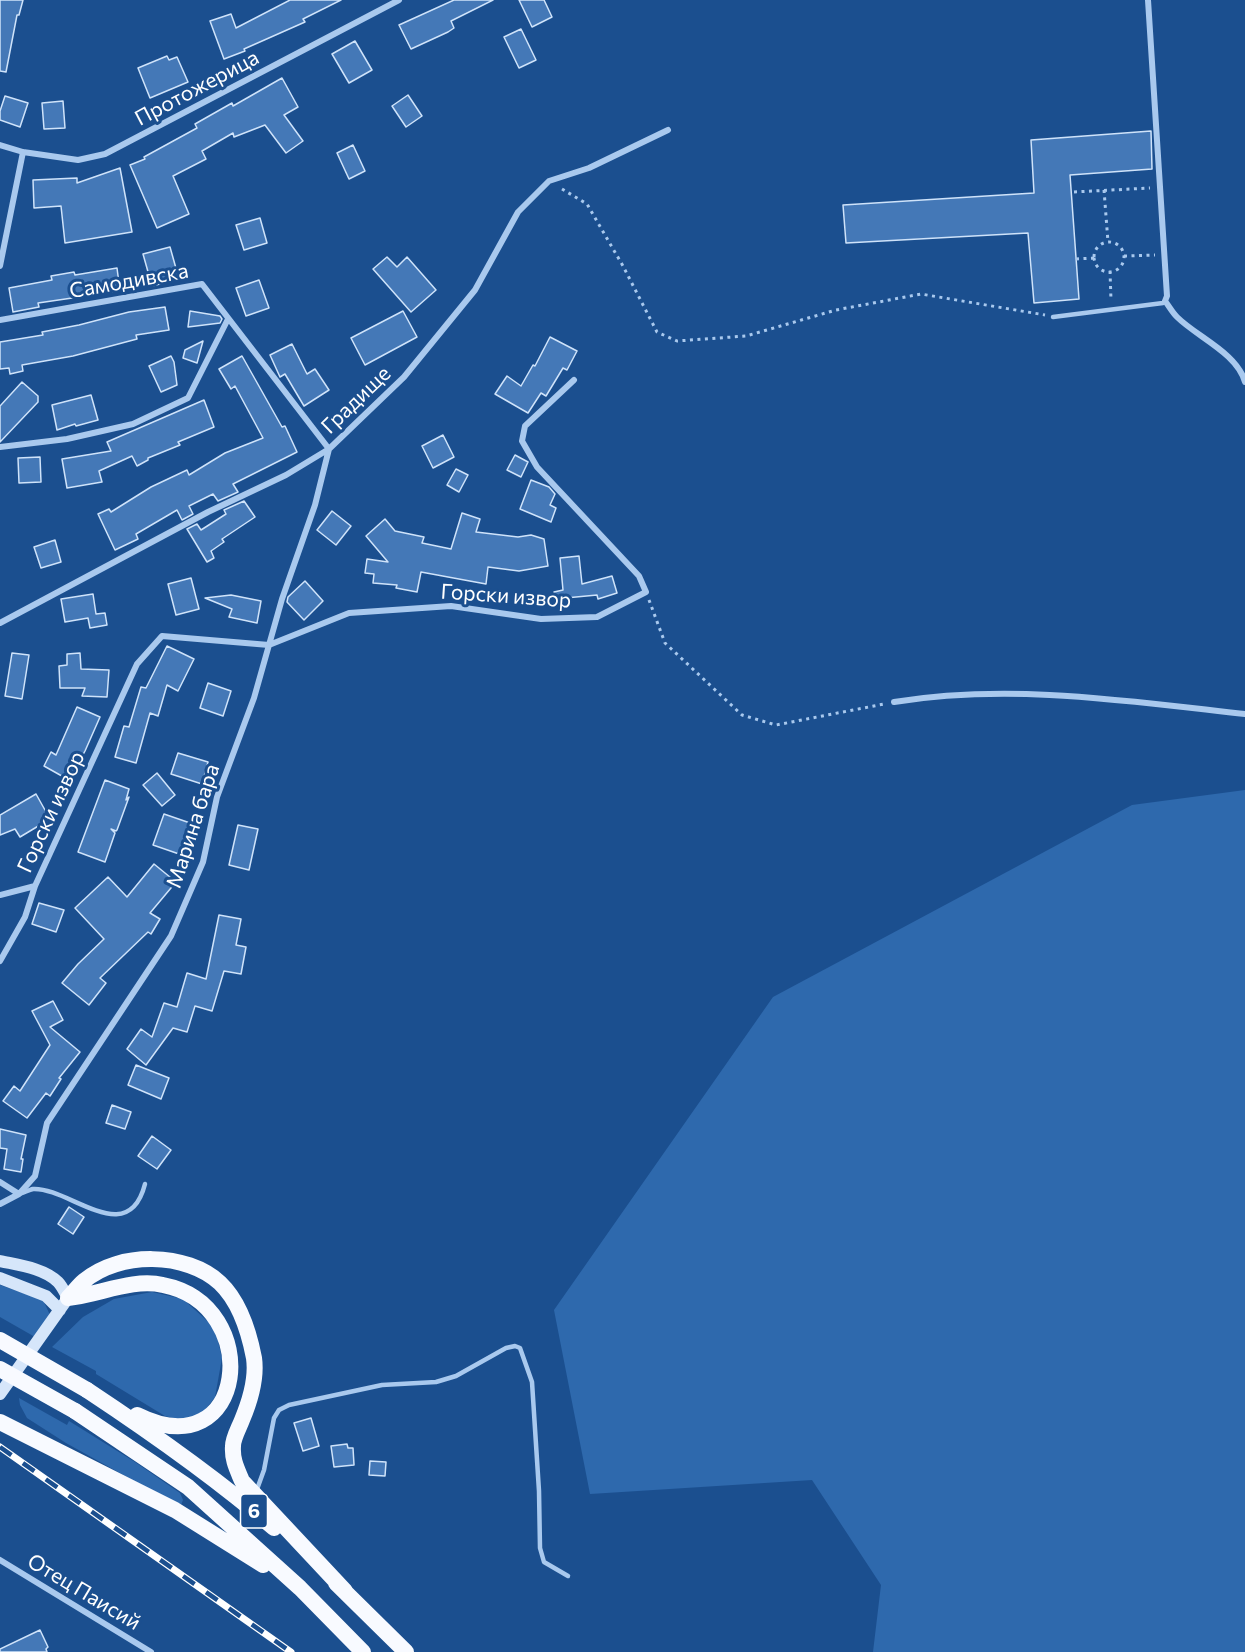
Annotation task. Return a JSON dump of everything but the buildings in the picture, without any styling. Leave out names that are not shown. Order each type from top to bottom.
[{"type":"highway","points":[[64,1304],[83,1281],[97,1273],[134,1261],[156,1259],[185,1263],[221,1284],[242,1316],[255,1362],[254,1382],[249,1403],[233,1443],[234,1463],[242,1481],[345,1591]]},
{"type":"highway","points":[[64,1304],[146,1283],[179,1290],[209,1310],[219,1323],[230,1357],[229,1386],[223,1400],[204,1420],[190,1426],[160,1424],[142,1418],[87,1390]]},
{"type":"highway","name":"6","points":[[0,1340],[87,1390],[164,1441],[212,1477],[345,1591],[406,1652]]},
{"type":"highway","name":"6","points":[[0,1369],[75,1411],[188,1487],[300,1588],[363,1652]]},
{"type":"highway","points":[[0,1422],[175,1510],[300,1588]]},
{"type":"main road","points":[[0,1261],[28,1267],[58,1282],[64,1304]]},
{"type":"main road","points":[[0,1278],[64,1304]]},
{"type":"main road","points":[[0,1394],[64,1304]]},
{"type":"street","name":"Протожерица","points":[[0,146],[23,152],[78,160],[105,154],[399,0]]},
{"type":"street","points":[[1148,0],[1167,296],[1165,301],[1176,316],[1242,371],[1245,382]]},
{"type":"street","name":"Градище","points":[[0,623],[208,512],[286,475],[329,449],[405,377],[476,290],[518,212],[549,181],[589,168],[668,130]]},
{"type":"street","points":[[0,266],[23,152]]},
{"type":"street","name":"Самодивска","points":[[0,320],[202,284],[329,449]]},
{"type":"street","points":[[0,447],[67,439],[134,424],[188,398],[228,319]]},
{"type":"street","points":[[574,380],[525,426],[522,441],[537,467],[639,576],[646,592]]},
{"type":"street","name":"Марина бара","points":[[0,1204],[19,1194],[35,1176],[47,1123],[171,936],[203,862],[217,797],[254,698],[282,599],[315,505],[329,449]]},
{"type":"street","name":"Горски извор","points":[[0,961],[25,917],[35,886],[137,664],[162,636],[269,645],[349,613],[451,606],[541,619],[597,617],[646,592]]},
{"type":"street","points":[[894,702],[923,697],[995,693],[1131,701],[1245,714]]},
{"type":"street","points":[[0,895],[35,886]]},
{"type":"street","points":[[0,1182],[19,1194]]},
{"type":"street","name":"Отец Паисий","points":[[0,1560],[151,1652]]},
{"type":"lane","points":[[1053,317],[1165,301]]},
{"type":"lane","points":[[19,1194],[32,1189],[51,1193],[87,1209],[103,1213],[120,1213],[134,1208],[141,1200],[145,1184]]},
{"type":"lane","points":[[255,1494],[264,1470],[274,1418],[279,1410],[289,1405],[382,1385],[436,1382],[456,1376],[506,1348],[515,1346],[520,1348],[532,1382],[540,1548],[544,1562],[568,1576]]},
{"type":"path","points":[[549,181],[587,204],[624,266],[657,332],[677,341],[746,336],[836,309],[921,294],[1053,317]]},
{"type":"path","points":[[1074,192],[1160,187]]},
{"type":"path","points":[[1104,190],[1108,242]]},
{"type":"path","points":[[1108,242],[1117,244],[1124,256],[1120,266],[1110,271],[1098,267],[1094,254],[1099,245],[1108,242]]},
{"type":"path","points":[[1124,256],[1164,254]]},
{"type":"path","points":[[1076,259],[1094,258]]},
{"type":"path","points":[[1110,271],[1112,310]]},
{"type":"path","points":[[646,592],[665,643],[742,715],[776,725],[894,702]]},
{"type":"shaded area","points":[[1245,790],[1245,1652],[873,1652],[881,1585],[812,1480],[590,1494],[554,1310],[773,997],[1132,805]]},
{"type":"shaded area","points":[[0,1285],[43,1300],[50,1315],[35,1337],[0,1317]]},
{"type":"shaded area","points":[[152,1292],[183,1299],[215,1328],[222,1358],[215,1397],[202,1414],[180,1420],[165,1416],[96,1374],[96,1371],[52,1347],[83,1317],[114,1299]]},
{"type":"shaded area","points":[[19,1398],[67,1425],[69,1421],[135,1462],[180,1493],[183,1500],[181,1505],[66,1443],[27,1418]]},
{"type":"railway","points":[[0,1447],[291,1652]]}]
